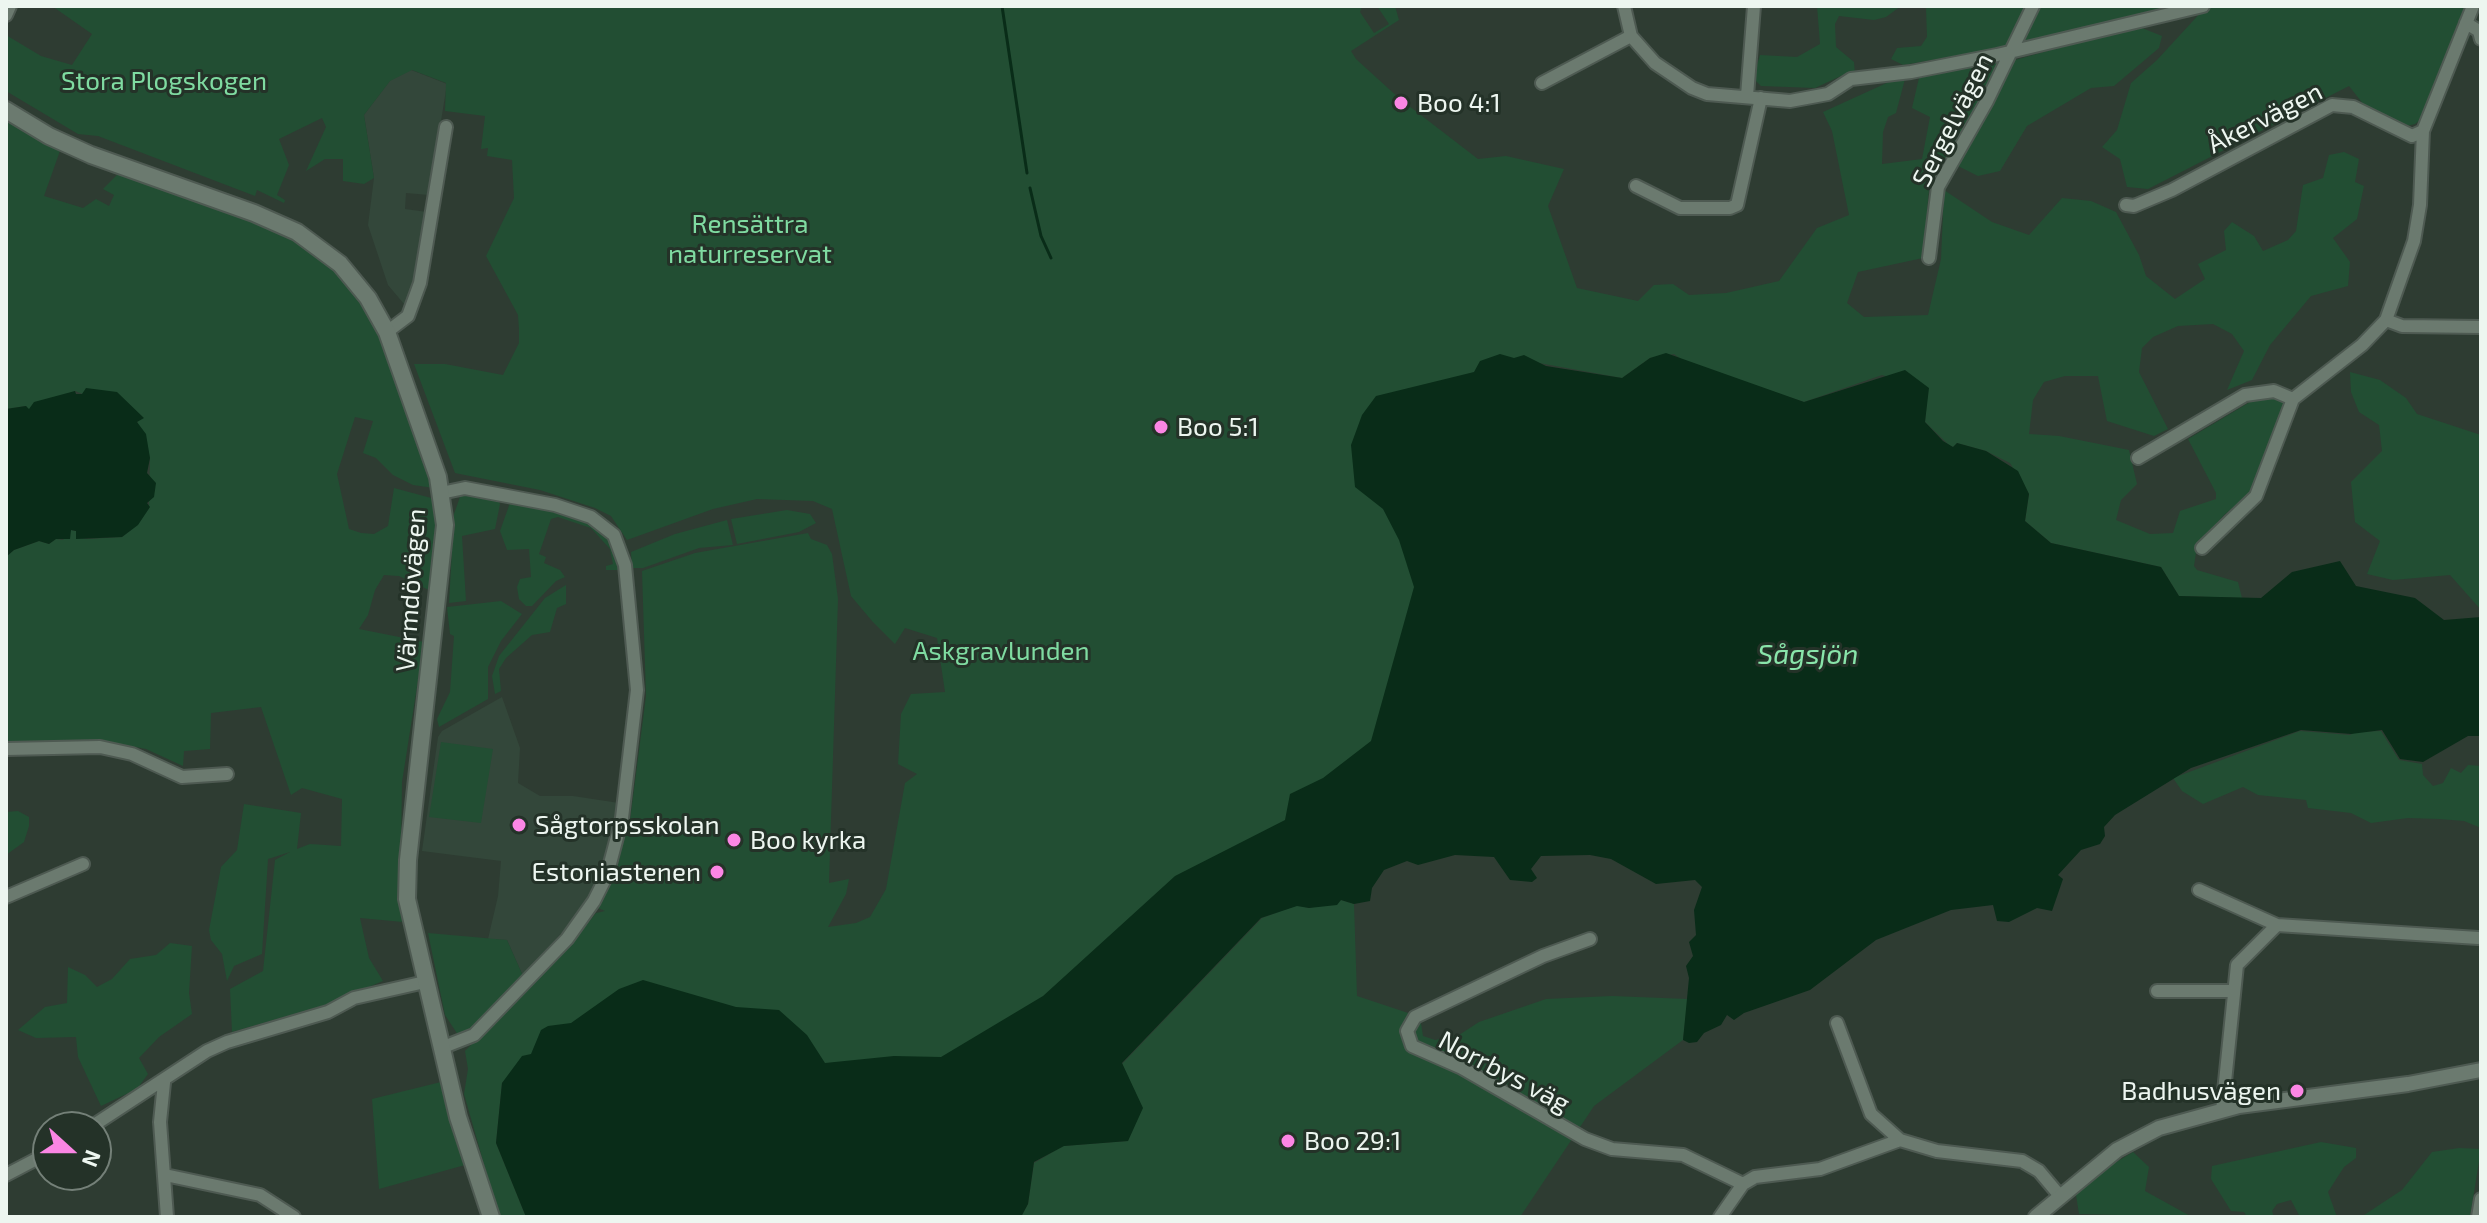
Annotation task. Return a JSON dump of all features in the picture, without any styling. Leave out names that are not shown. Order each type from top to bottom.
[{"type":"main road","name":"Värmdövägen","points":[[6,110],[49,136],[91,155],[243,208],[297,232],[340,264],[368,298],[387,332],[441,493],[443,548],[406,883],[409,914],[441,1048],[487,1213]]},
{"type":"street","points":[[6,15],[10,6]]},
{"type":"street","points":[[1624,6],[1631,36],[1655,63],[1692,88],[1707,94],[1803,101],[1828,94],[1851,79],[1911,72],[2203,6]]},
{"type":"street","points":[[1747,96],[1754,6]]},
{"type":"street","name":"Sergelvägen","points":[[1929,258],[1938,187],[2033,6]]},
{"type":"street","points":[[2202,548],[2256,496],[2293,399],[2362,345],[2386,320],[2414,241],[2420,205],[2423,131],[2473,6]]},
{"type":"street","points":[[2466,23],[2479,31],[2481,39]]},
{"type":"street","points":[[1542,83],[1631,36]]},
{"type":"street","points":[[1636,186],[1680,208],[1730,208],[1737,205],[1761,98]]},
{"type":"street","name":"Åkervägen","points":[[2126,205],[2134,206],[2172,190],[2332,105],[2353,107],[2412,136],[2423,131]]},
{"type":"street","points":[[387,332],[408,316],[420,283],[446,127]]},
{"type":"street","points":[[2386,320],[2407,326],[2481,327]]},
{"type":"street","points":[[2138,458],[2245,395],[2274,391],[2293,399]]},
{"type":"street","points":[[441,493],[465,488],[555,505],[591,517],[614,535],[625,565],[636,671],[632,755],[617,842],[605,880],[567,939],[474,1035],[441,1048]]},
{"type":"street","points":[[6,749],[100,747],[132,754],[182,777],[227,774]]},
{"type":"street","points":[[6,897],[83,864]]},
{"type":"street","points":[[2199,890],[2277,925],[2478,938]]},
{"type":"street","points":[[2222,1111],[2237,965],[2277,925]]},
{"type":"street","name":"Norrbys väg","points":[[1590,939],[1531,961],[1415,1017],[1407,1031],[1412,1046],[1462,1068],[1585,1139],[1612,1149],[1683,1155],[1743,1184]]},
{"type":"street","points":[[112,1114],[164,1083],[207,1051],[227,1042],[328,1012],[354,998],[425,982]]},
{"type":"street","points":[[2157,991],[2232,991]]},
{"type":"street","points":[[1837,1023],[1871,1114],[1900,1140],[1937,1151],[2022,1161],[2039,1171],[2060,1196]]},
{"type":"street","points":[[2036,1217],[2099,1163],[2138,1138],[2222,1111],[2481,1070]]},
{"type":"street","points":[[164,1083],[160,1122],[167,1217]]},
{"type":"street","points":[[1720,1217],[1743,1184],[1755,1177],[1820,1169],[1900,1140]]},
{"type":"street","points":[[6,1175],[32,1161]]},
{"type":"street","points":[[165,1175],[260,1195],[294,1217]]},
{"type":"street","points":[[2478,1217],[2481,1199]]},
{"type":"shaded area","points":[[401,66],[447,84],[429,195],[406,193],[405,209],[427,212],[417,271],[404,304],[388,285],[368,225],[374,178],[364,115]]},
{"type":"shaded area","name":"Sågtorpsskolan","points":[[502,697],[520,748],[518,783],[540,796],[573,796],[619,803],[599,879],[582,910],[523,976],[507,940],[488,939],[498,896],[501,861],[422,851],[438,737],[442,731]]},
{"type":"green space","name":"Rensättra naturreservat","points":[[52,6],[1362,6],[1360,12],[1374,33],[1389,24],[1377,6],[1395,6],[1399,20],[1351,51],[1356,59],[1400,99],[1478,159],[1506,156],[1564,169],[1548,206],[1577,288],[1638,301],[1654,285],[1673,284],[1689,295],[1726,293],[1779,281],[1817,228],[1849,215],[1832,131],[1823,112],[1891,81],[1905,79],[1896,113],[1888,117],[1883,132],[1882,164],[1922,159],[1930,117],[1912,108],[1919,78],[2005,58],[1929,189],[1923,258],[1858,272],[1847,303],[1864,317],[1928,315],[1941,259],[1944,190],[1992,222],[2029,235],[2062,198],[2091,201],[2116,212],[2139,255],[2146,276],[2175,299],[2205,279],[2198,264],[2226,250],[2224,231],[2232,222],[2254,236],[2263,251],[2288,240],[2296,231],[2303,185],[2323,178],[2329,155],[2344,152],[2359,159],[2355,182],[2364,186],[2357,219],[2333,238],[2350,262],[2348,286],[2311,296],[2270,345],[2252,380],[2227,390],[2244,351],[2232,334],[2213,324],[2178,326],[2153,337],[2142,348],[2139,372],[2168,429],[2154,436],[2107,421],[2098,376],[2065,376],[2044,382],[2033,400],[2029,434],[2059,436],[2129,450],[2137,484],[2121,500],[2116,520],[2150,534],[2173,533],[2180,511],[2216,499],[2216,493],[2188,439],[2255,399],[2279,395],[2287,403],[2254,490],[2224,515],[2197,546],[2194,566],[2197,570],[2238,582],[2242,598],[2179,596],[2161,567],[2051,543],[2025,521],[2029,494],[2010,463],[1986,451],[1957,443],[1950,446],[1925,422],[1928,388],[1882,375],[1804,402],[1685,362],[1674,354],[1650,358],[1622,378],[1539,363],[1547,700],[1022,1084],[531,1054],[502,1083],[496,1143],[526,1217],[499,1217],[464,1094],[468,1069],[465,1051],[571,944],[596,913],[605,911],[598,908],[615,875],[625,836],[628,836],[646,696],[642,571],[695,553],[808,533],[811,539],[827,545],[832,554],[838,599],[829,883],[849,879],[846,894],[828,927],[856,923],[870,917],[886,889],[905,783],[917,774],[898,764],[901,714],[911,694],[945,692],[937,638],[905,628],[895,644],[872,621],[851,596],[832,509],[813,501],[757,499],[713,509],[627,540],[611,516],[595,508],[540,490],[455,473],[414,364],[445,364],[503,375],[519,343],[519,329],[518,315],[486,256],[514,198],[512,160],[487,156],[488,148],[481,149],[485,116],[445,111],[446,83],[412,70],[390,81],[364,115],[374,178],[364,184],[343,181],[343,159],[325,159],[306,171],[326,127],[322,118],[279,139],[289,165],[277,195],[285,200],[284,203],[257,190],[255,196],[98,136],[78,134],[6,91],[6,35],[41,56],[72,65],[92,34]]},
{"type":"green space","points":[[1817,6],[1901,6],[1886,17],[1874,20],[1839,16],[1835,24],[1836,47],[1854,62],[1855,74],[1843,75],[1815,88],[1761,86],[1753,78],[1760,55],[1797,57],[1820,44]]},
{"type":"green space","points":[[1921,6],[2031,6],[2013,46],[1903,65],[1891,59],[1897,48],[1921,46],[1927,37],[1926,8]]},
{"type":"green space","points":[[2036,6],[2175,6],[2017,46]]},
{"type":"green space","points":[[2211,6],[2469,6],[2421,119],[2415,124],[2407,126],[2364,105],[2349,86],[2148,189],[2127,187],[2120,159],[2102,147],[2117,130],[2131,83],[2203,10]]},
{"type":"green space","points":[[2137,26],[2162,36],[2159,48],[2114,86],[2091,88],[2027,126],[2000,171],[1978,176],[1954,164],[2015,60]]},
{"type":"green space","points":[[6,117],[61,148],[44,196],[83,208],[96,199],[109,206],[114,195],[103,189],[120,172],[275,228],[305,244],[351,284],[387,348],[434,488],[413,485],[393,475],[376,458],[363,453],[373,421],[355,417],[337,474],[349,529],[361,533],[374,534],[388,526],[394,488],[435,499],[438,526],[431,591],[399,576],[384,575],[359,629],[424,642],[402,782],[400,911],[403,922],[360,918],[369,958],[383,981],[325,1005],[232,1032],[230,989],[263,971],[275,860],[290,852],[268,859],[262,954],[234,966],[227,981],[222,954],[211,940],[209,930],[221,867],[237,850],[244,804],[301,813],[297,849],[310,844],[341,846],[342,799],[302,788],[291,795],[261,707],[211,713],[210,749],[184,751],[183,766],[146,749],[115,743],[52,741],[6,745],[6,557],[14,550],[39,541],[49,544],[56,539],[63,540],[71,530],[76,531],[76,537],[87,539],[122,537],[137,525],[149,508],[150,458],[137,421],[143,418],[75,391],[28,410],[26,406],[6,409]]},
{"type":"green space","points":[[2350,372],[2380,380],[2406,398],[2417,414],[2481,435],[2481,610],[2450,575],[2393,580],[2367,574],[2380,541],[2355,522],[2351,482],[2382,451],[2379,425],[2359,412],[2351,392]]},
{"type":"green space","points":[[461,494],[498,500],[500,504],[495,529],[462,536],[466,601],[449,603],[454,514]]},
{"type":"green space","points":[[511,500],[583,518],[605,532],[616,547],[620,570],[606,570],[606,566],[613,564],[610,549],[591,528],[558,517],[551,519],[539,554],[546,557],[544,563],[560,570],[565,577],[556,581],[532,606],[526,606],[519,599],[517,587],[520,579],[531,577],[529,549],[507,550],[500,531]]},
{"type":"green space","points":[[787,510],[810,514],[816,523],[799,532],[737,544],[731,519]]},
{"type":"green space","points":[[727,520],[733,545],[699,548],[643,568],[632,568],[631,552],[675,534]]},
{"type":"green space","points":[[566,585],[566,604],[557,608],[550,632],[532,635],[506,658],[499,669],[501,691],[495,694],[492,676],[499,656],[545,598]]},
{"type":"green space","points":[[501,601],[522,614],[501,641],[488,667],[488,699],[439,727],[437,719],[450,692],[454,636],[450,634],[447,607]]},
{"type":"green space","points":[[2300,731],[2350,735],[2381,731],[2399,760],[2422,764],[2423,775],[2433,786],[2443,783],[2451,768],[2461,773],[2468,765],[2481,766],[2481,828],[2464,821],[2439,819],[2408,818],[2371,823],[2351,813],[2308,808],[2306,800],[2258,795],[2243,787],[2203,804],[2182,791],[2173,778]]},
{"type":"green space","points":[[441,742],[493,749],[481,823],[429,817]]},
{"type":"green space","points":[[18,811],[29,817],[29,826],[24,842],[6,855],[6,812]]},
{"type":"green space","points":[[1341,900],[1354,904],[1357,996],[1420,1017],[1423,1036],[1435,1040],[1459,1035],[1479,1022],[1546,999],[1612,996],[1688,999],[1683,1040],[1594,1106],[1520,1217],[1021,1217],[1028,1204],[1034,1163],[1063,1146],[1128,1141],[1142,1108],[1122,1064],[1262,918],[1297,905],[1309,908]]},
{"type":"green space","points":[[428,933],[507,940],[523,976],[471,1031],[460,1038],[445,1015]]},
{"type":"green space","points":[[170,943],[192,946],[189,993],[192,1014],[159,1037],[139,1058],[148,1074],[137,1089],[101,1106],[78,1057],[76,1037],[36,1038],[18,1030],[45,1007],[67,1003],[68,967],[85,975],[97,987],[112,979],[130,959],[156,955]]},
{"type":"green space","points":[[441,1082],[465,1165],[379,1189],[372,1099]]},
{"type":"green space","points":[[2321,1142],[2356,1148],[2356,1158],[2344,1167],[2328,1192],[2337,1217],[2300,1217],[2291,1200],[2277,1204],[2272,1211],[2274,1217],[2247,1217],[2244,1212],[2231,1211],[2211,1179],[2212,1166]]},
{"type":"green space","points":[[2481,1149],[2470,1217],[2361,1217],[2402,1190],[2432,1152]]},
{"type":"green space","points":[[2133,1152],[2149,1167],[2145,1191],[2192,1217],[2079,1214],[2076,1195],[2103,1170]]},
{"type":"water","name":"Sågsjön","points":[[1666,353],[1804,402],[1905,370],[1929,388],[1925,422],[1943,441],[1953,447],[1957,443],[1986,451],[2018,471],[2029,494],[2025,521],[2051,543],[2161,567],[2179,596],[2261,598],[2292,572],[2340,561],[2356,586],[2415,598],[2444,620],[2481,617],[2481,736],[2468,736],[2423,762],[2400,759],[2382,730],[2351,734],[2301,730],[2191,768],[2115,815],[2104,827],[2105,836],[2100,844],[2081,850],[2058,875],[2063,879],[2052,911],[2037,908],[2009,922],[1997,921],[1993,905],[1951,910],[1876,940],[1810,990],[1744,1013],[1734,1020],[1727,1015],[1721,1025],[1704,1033],[1697,1042],[1689,1043],[1683,1040],[1689,978],[1686,966],[1693,956],[1689,942],[1696,935],[1694,910],[1702,887],[1695,880],[1656,884],[1611,859],[1590,855],[1541,856],[1531,869],[1537,878],[1532,882],[1510,880],[1494,857],[1455,855],[1418,865],[1407,861],[1384,870],[1372,888],[1370,901],[1354,904],[1341,900],[1337,905],[1297,906],[1261,918],[1122,1063],[1143,1108],[1128,1141],[1064,1146],[1034,1162],[1028,1204],[1021,1217],[526,1217],[496,1143],[502,1083],[522,1056],[531,1054],[541,1030],[548,1026],[571,1023],[619,989],[643,980],[736,1007],[779,1010],[807,1035],[825,1063],[894,1056],[941,1057],[1043,996],[1175,876],[1285,820],[1290,794],[1323,778],[1371,741],[1414,587],[1399,540],[1383,509],[1355,487],[1351,445],[1362,415],[1376,396],[1474,372],[1480,361],[1500,354],[1514,358],[1524,355],[1546,366],[1622,378],[1650,358]]},
{"type":"water","points":[[86,388],[117,392],[144,418],[137,422],[146,434],[150,458],[147,473],[156,483],[154,497],[147,503],[150,507],[138,525],[122,537],[76,539],[76,531],[71,530],[70,539],[56,539],[49,544],[39,541],[14,550],[6,557],[6,409],[26,406],[29,409],[34,402],[75,391],[82,394]]},
{"type":"waterway","points":[[1002,6],[1027,173]]},
{"type":"waterway","points":[[1030,188],[1041,236],[1051,258]]},
{"type":"place","name":"Boo 4:1","points":[[1401,103]]},
{"type":"place","name":"Boo 5:1","points":[[1161,427]]},
{"type":"place","name":"Sågtorpsskolan","points":[[519,825]]},
{"type":"place","name":"Boo kyrka","points":[[734,840]]},
{"type":"place","name":"Estoniastenen","points":[[717,872]]},
{"type":"place","name":"Badhusvägen","points":[[2297,1091]]},
{"type":"place","name":"Boo 29:1","points":[[1288,1141]]},
{"type":"park label","name":"Stora Plogskogen","points":[[164,81]]},
{"type":"park label","name":"Askgravlunden","points":[[1001,651]]}]
